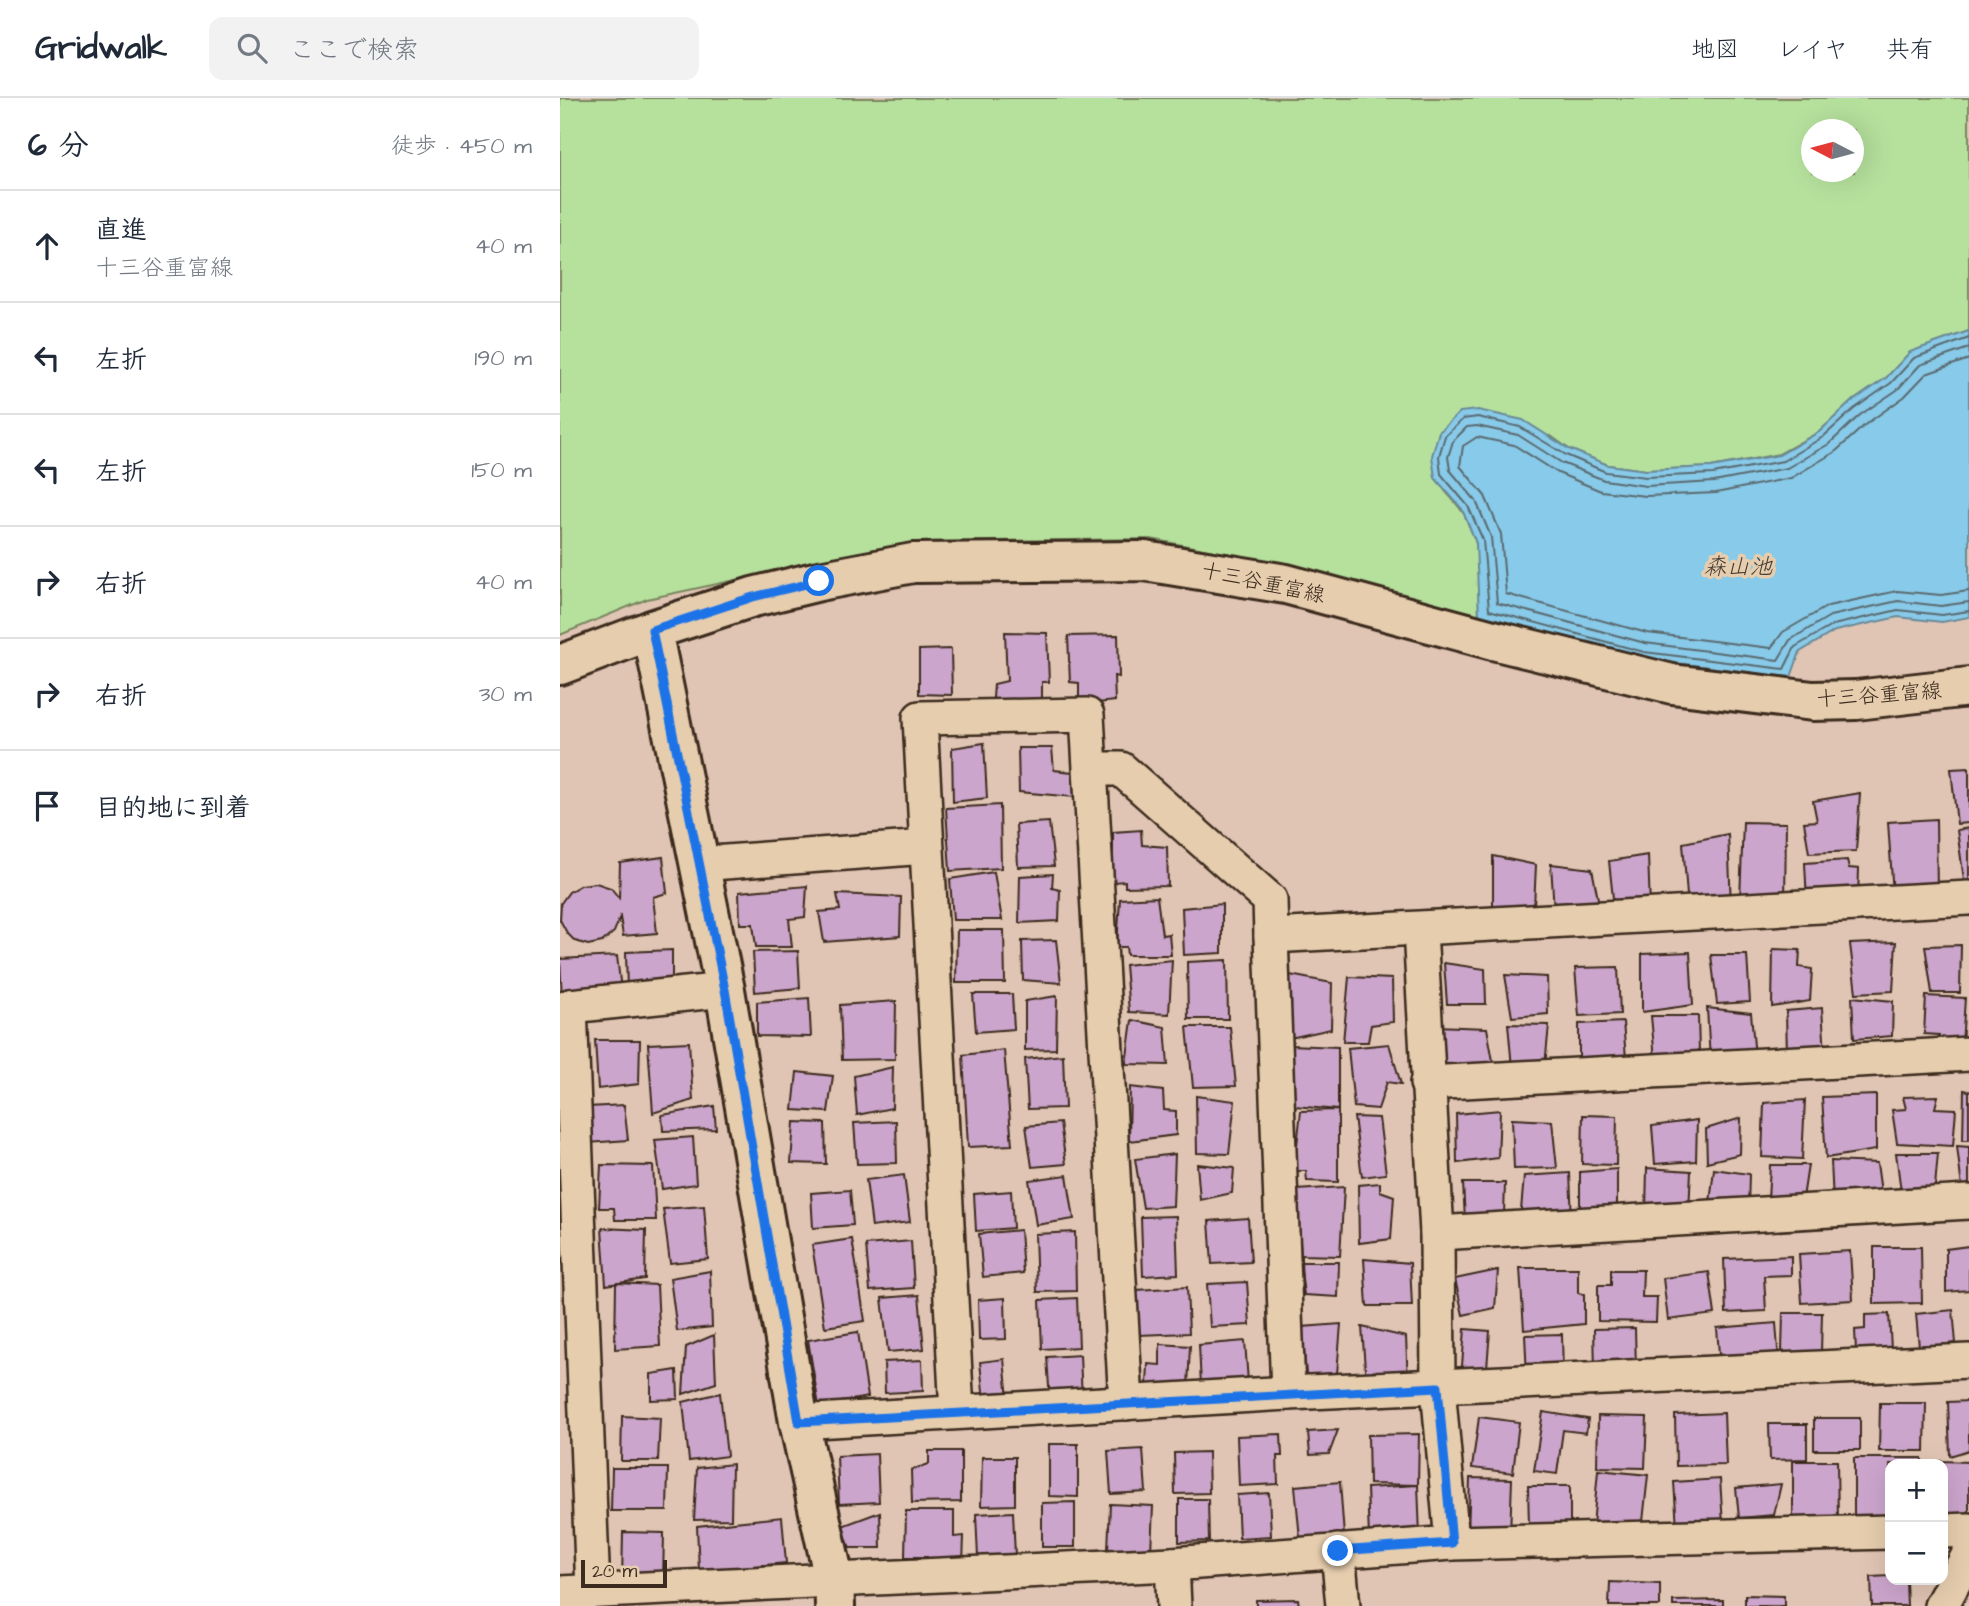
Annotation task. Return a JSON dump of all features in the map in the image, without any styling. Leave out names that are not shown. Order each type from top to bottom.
[{"type":"main road","name":"十三谷重富線","points":[[560,665],[652,630],[753,597],[913,563],[1145,561],[1286,584],[1493,640],[1672,684],[1814,701],[1856,700],[1969,687]]},
{"type":"main road","points":[[652,630],[725,990],[799,1422],[834,1593]]},
{"type":"street","points":[[957,1412],[920,718],[1087,715],[1126,1403]]},
{"type":"street","points":[[1091,769],[1121,768],[1270,900],[1288,1393]]},
{"type":"street","points":[[699,864],[926,848]]},
{"type":"street","points":[[1271,936],[1420,930],[1969,898]]},
{"type":"street","points":[[1420,930],[1437,1233],[1438,1387],[1452,1543]]},
{"type":"street","points":[[593,1591],[565,1008],[725,990]]},
{"type":"street","points":[[1427,1083],[1969,1054]]},
{"type":"street","points":[[1437,1233],[1969,1202]]},
{"type":"street","points":[[799,1422],[1288,1393],[1969,1361]]},
{"type":"street","points":[[1948,1531],[1969,1530]]},
{"type":"street","points":[[560,1592],[834,1593],[1452,1543],[1885,1532]]},
{"type":"street","points":[[1338,1551],[1343,1606]]},
{"type":"street","points":[[1941,1606],[1969,1553]]},
{"type":"street","points":[[1172,1564],[1174,1606]]},
{"type":"green space","points":[[560,98],[1969,98],[1969,331],[1910,352],[1886,378],[1850,403],[1819,432],[1779,454],[1711,467],[1646,470],[1608,465],[1569,449],[1551,436],[1439,432],[1434,453],[1439,482],[1463,512],[1476,544],[1479,615],[1304,568],[1151,539],[914,542],[647,599],[560,635]]},
{"type":"water","name":"森山池","points":[[1969,331],[1969,617],[1942,622],[1898,617],[1835,631],[1800,652],[1791,677],[1642,659],[1479,615],[1476,543],[1462,509],[1435,478],[1432,456],[1439,432],[1460,412],[1478,410],[1523,420],[1569,449],[1608,465],[1646,470],[1711,467],[1779,455],[1819,432],[1850,403],[1886,378],[1910,352]]},
{"type":"building","points":[[1005,632],[1047,633],[1049,682],[1042,682],[1042,711],[992,712],[994,684],[1007,681]]},
{"type":"building","points":[[1118,635],[1119,677],[1114,676],[1115,701],[1079,705],[1079,683],[1070,682],[1068,636]]},
{"type":"building","points":[[951,649],[952,695],[919,694],[919,650]]},
{"type":"building","points":[[984,743],[987,798],[953,802],[952,748]]},
{"type":"building","points":[[1018,748],[1052,748],[1054,770],[1073,772],[1074,797],[1019,792]]},
{"type":"building","points":[[1969,768],[1969,823],[1957,824],[1951,769]]},
{"type":"building","points":[[1860,793],[1856,851],[1809,853],[1804,822],[1817,821],[1813,801]]},
{"type":"building","points":[[1000,805],[1001,868],[950,871],[946,808]]},
{"type":"building","points":[[1936,819],[1937,893],[1893,895],[1888,822]]},
{"type":"building","points":[[1049,822],[1054,866],[1018,867],[1016,824]]},
{"type":"building","points":[[1743,822],[1786,823],[1785,902],[1740,900]]},
{"type":"building","points":[[1969,828],[1969,887],[1965,887],[1957,830]]},
{"type":"building","points":[[1141,830],[1142,845],[1167,847],[1168,886],[1125,887],[1125,881],[1113,882],[1113,832]]},
{"type":"building","points":[[1728,834],[1731,905],[1688,909],[1683,843]]},
{"type":"building","points":[[1648,855],[1650,907],[1614,908],[1609,861]]},
{"type":"building","points":[[1493,856],[1536,865],[1534,907],[1493,912]]},
{"type":"building","points":[[663,857],[667,893],[653,897],[657,933],[623,936],[620,917],[614,932],[602,942],[588,945],[575,941],[567,933],[560,920],[561,903],[569,892],[581,885],[596,883],[611,888],[619,898],[620,863]]},
{"type":"building","points":[[1847,860],[1849,868],[1859,869],[1858,899],[1807,902],[1805,863]]},
{"type":"building","points":[[1551,864],[1592,869],[1600,909],[1554,911]]},
{"type":"building","points":[[994,872],[1002,920],[953,920],[950,879]]},
{"type":"building","points":[[1053,874],[1052,888],[1060,890],[1059,921],[1019,923],[1020,876]]},
{"type":"building","points":[[807,886],[805,917],[789,919],[792,947],[756,947],[753,924],[740,924],[739,892]]},
{"type":"building","points":[[837,894],[901,897],[900,936],[824,942],[819,912],[840,910]]},
{"type":"building","points":[[1157,897],[1162,935],[1169,934],[1171,955],[1127,955],[1126,947],[1117,947],[1120,899]]},
{"type":"building","points":[[1222,904],[1222,953],[1184,955],[1182,908]]},
{"type":"building","points":[[957,930],[1004,930],[1005,983],[956,983]]},
{"type":"building","points":[[1056,940],[1061,983],[1023,980],[1022,941]]},
{"type":"building","points":[[1896,942],[1893,991],[1856,993],[1850,944]]},
{"type":"building","points":[[1961,945],[1960,993],[1932,993],[1925,946]]},
{"type":"building","points":[[1773,949],[1800,950],[1799,967],[1812,969],[1810,1001],[1772,1007]]},
{"type":"building","points":[[672,950],[672,989],[627,992],[626,952]]},
{"type":"building","points":[[798,951],[800,988],[755,992],[753,952]]},
{"type":"building","points":[[1690,952],[1693,1005],[1642,1012],[1642,954]]},
{"type":"building","points":[[1711,955],[1747,955],[1750,1002],[1717,1004]]},
{"type":"building","points":[[617,956],[621,990],[562,999],[560,959]]},
{"type":"building","points":[[1172,960],[1169,1014],[1129,1012],[1125,965]]},
{"type":"building","points":[[1227,960],[1228,1019],[1188,1019],[1187,962]]},
{"type":"building","points":[[1444,963],[1485,969],[1486,1004],[1447,1004]]},
{"type":"building","points":[[1618,967],[1620,1014],[1579,1016],[1575,968]]},
{"type":"building","points":[[1290,975],[1332,983],[1331,1029],[1290,1038]]},
{"type":"building","points":[[1505,975],[1547,977],[1548,1014],[1512,1017]]},
{"type":"building","points":[[1349,977],[1392,979],[1393,1022],[1371,1025],[1368,1042],[1343,1042]]},
{"type":"building","points":[[973,994],[1012,994],[1014,1029],[976,1032]]},
{"type":"building","points":[[1057,996],[1056,1049],[1025,1050],[1025,1001]]},
{"type":"building","points":[[1926,996],[1965,998],[1962,1045],[1938,1041],[1939,1035],[1924,1034]]},
{"type":"building","points":[[1852,997],[1893,1001],[1892,1036],[1854,1039]]},
{"type":"building","points":[[809,998],[811,1037],[757,1036],[757,1002]]},
{"type":"building","points":[[896,1001],[895,1059],[842,1060],[840,1005]]},
{"type":"building","points":[[1707,1008],[1751,1013],[1755,1057],[1710,1061]]},
{"type":"building","points":[[1822,1008],[1825,1054],[1787,1056],[1786,1011]]},
{"type":"building","points":[[1651,1016],[1698,1016],[1699,1053],[1655,1059]]},
{"type":"building","points":[[1132,1020],[1165,1027],[1168,1065],[1126,1064]]},
{"type":"building","points":[[1623,1022],[1626,1058],[1579,1061],[1579,1024]]},
{"type":"building","points":[[1508,1024],[1549,1025],[1544,1076],[1513,1078]]},
{"type":"building","points":[[1435,1026],[1487,1028],[1495,1072],[1438,1075]]},
{"type":"building","points":[[1187,1027],[1230,1027],[1236,1086],[1193,1087]]},
{"type":"building","points":[[595,1040],[640,1040],[639,1084],[598,1089]]},
{"type":"building","points":[[689,1042],[693,1100],[653,1113],[648,1044]]},
{"type":"building","points":[[1389,1044],[1401,1084],[1387,1082],[1378,1109],[1354,1107],[1348,1048]]},
{"type":"building","points":[[1290,1045],[1338,1047],[1338,1110],[1295,1106]]},
{"type":"building","points":[[1004,1050],[1012,1145],[968,1147],[963,1055]]},
{"type":"building","points":[[1063,1055],[1065,1108],[1028,1109],[1025,1059]]},
{"type":"building","points":[[893,1067],[892,1108],[857,1115],[854,1076]]},
{"type":"building","points":[[797,1072],[833,1076],[828,1112],[793,1110]]},
{"type":"building","points":[[1130,1087],[1163,1091],[1164,1110],[1176,1111],[1176,1135],[1129,1141]]},
{"type":"building","points":[[1964,1090],[1969,1091],[1969,1140],[1963,1140]]},
{"type":"building","points":[[1876,1095],[1876,1150],[1826,1158],[1822,1097]]},
{"type":"building","points":[[1196,1096],[1235,1101],[1229,1154],[1197,1153]]},
{"type":"building","points":[[1938,1096],[1935,1108],[1956,1109],[1953,1146],[1897,1143],[1892,1110],[1906,1109],[1903,1097]]},
{"type":"building","points":[[1805,1100],[1802,1159],[1762,1157],[1764,1103]]},
{"type":"building","points":[[624,1105],[628,1140],[588,1143],[588,1107]]},
{"type":"building","points":[[714,1106],[716,1129],[663,1131],[662,1115]]},
{"type":"building","points":[[1338,1110],[1338,1182],[1307,1181],[1306,1171],[1294,1171],[1301,1111]]},
{"type":"building","points":[[1500,1110],[1498,1158],[1457,1163],[1456,1114]]},
{"type":"building","points":[[1583,1115],[1617,1116],[1616,1165],[1582,1164]]},
{"type":"building","points":[[1354,1117],[1379,1118],[1386,1174],[1362,1177]]},
{"type":"building","points":[[1741,1118],[1740,1154],[1707,1162],[1706,1129]]},
{"type":"building","points":[[1512,1119],[1552,1121],[1557,1168],[1514,1169]]},
{"type":"building","points":[[1697,1120],[1696,1161],[1655,1164],[1652,1126]]},
{"type":"building","points":[[896,1121],[897,1163],[857,1164],[854,1123]]},
{"type":"building","points":[[794,1122],[825,1123],[826,1164],[791,1163]]},
{"type":"building","points":[[1060,1123],[1066,1164],[1032,1167],[1026,1126]]},
{"type":"building","points":[[693,1137],[696,1184],[662,1189],[655,1140]]},
{"type":"building","points":[[1957,1146],[1969,1147],[1969,1196],[1963,1197]]},
{"type":"building","points":[[1896,1153],[1938,1153],[1934,1198],[1902,1200]]},
{"type":"building","points":[[1175,1154],[1173,1206],[1143,1208],[1135,1159]]},
{"type":"building","points":[[1831,1161],[1877,1163],[1883,1207],[1833,1202]]},
{"type":"building","points":[[1197,1164],[1234,1168],[1232,1193],[1200,1200]]},
{"type":"building","points":[[601,1165],[653,1166],[656,1220],[615,1220],[614,1208],[599,1208]]},
{"type":"building","points":[[1770,1165],[1808,1165],[1802,1205],[1768,1200]]},
{"type":"building","points":[[1647,1168],[1691,1171],[1689,1211],[1646,1212]]},
{"type":"building","points":[[1617,1169],[1617,1216],[1580,1217],[1580,1172]]},
{"type":"building","points":[[1714,1169],[1749,1174],[1748,1209],[1709,1211]]},
{"type":"building","points":[[1570,1173],[1572,1220],[1520,1222],[1524,1176]]},
{"type":"building","points":[[904,1175],[910,1222],[872,1227],[866,1180]]},
{"type":"building","points":[[1067,1175],[1074,1219],[1036,1225],[1029,1180]]},
{"type":"building","points":[[1380,1183],[1380,1191],[1394,1196],[1391,1239],[1359,1243],[1358,1185]]},
{"type":"building","points":[[1463,1183],[1505,1183],[1504,1215],[1465,1220]]},
{"type":"building","points":[[1344,1187],[1340,1256],[1301,1255],[1296,1190]]},
{"type":"building","points":[[850,1190],[853,1225],[813,1228],[811,1193]]},
{"type":"building","points":[[1011,1191],[1013,1228],[976,1231],[974,1194]]},
{"type":"building","points":[[704,1206],[708,1259],[670,1263],[663,1209]]},
{"type":"building","points":[[1176,1216],[1178,1274],[1143,1276],[1141,1217]]},
{"type":"building","points":[[1248,1218],[1251,1262],[1212,1264],[1209,1221]]},
{"type":"building","points":[[602,1228],[646,1230],[645,1279],[606,1285]]},
{"type":"building","points":[[1020,1230],[1023,1273],[983,1277],[979,1234]]},
{"type":"building","points":[[1075,1232],[1076,1291],[1037,1292],[1035,1234]]},
{"type":"building","points":[[852,1239],[865,1321],[825,1327],[812,1245]]},
{"type":"building","points":[[911,1241],[914,1288],[870,1291],[866,1245]]},
{"type":"building","points":[[1969,1246],[1969,1290],[1946,1292],[1946,1249]]},
{"type":"building","points":[[1874,1247],[1921,1247],[1922,1303],[1874,1304]]},
{"type":"building","points":[[1850,1251],[1853,1300],[1802,1303],[1799,1254]]},
{"type":"building","points":[[1791,1256],[1791,1275],[1764,1276],[1766,1311],[1726,1313],[1724,1259]]},
{"type":"building","points":[[1364,1259],[1410,1263],[1412,1306],[1367,1306]]},
{"type":"building","points":[[1300,1262],[1339,1262],[1338,1297],[1304,1295]]},
{"type":"building","points":[[1520,1268],[1578,1268],[1578,1293],[1584,1294],[1584,1324],[1524,1330]]},
{"type":"building","points":[[1498,1270],[1495,1308],[1463,1315],[1455,1279]]},
{"type":"building","points":[[1611,1270],[1643,1270],[1642,1297],[1657,1297],[1656,1322],[1598,1321],[1598,1285],[1611,1285]]},
{"type":"building","points":[[710,1271],[712,1327],[677,1331],[670,1278]]},
{"type":"building","points":[[1709,1272],[1715,1314],[1668,1320],[1663,1278]]},
{"type":"building","points":[[1247,1282],[1250,1325],[1210,1327],[1207,1284]]},
{"type":"building","points":[[616,1283],[657,1285],[660,1346],[615,1349]]},
{"type":"building","points":[[1187,1287],[1189,1333],[1138,1335],[1136,1290]]},
{"type":"building","points":[[919,1295],[924,1349],[888,1352],[882,1298]]},
{"type":"building","points":[[1005,1298],[1006,1339],[979,1340],[978,1300]]},
{"type":"building","points":[[1077,1298],[1079,1347],[1042,1349],[1040,1300]]},
{"type":"building","points":[[1953,1310],[1956,1343],[1919,1347],[1916,1314]]},
{"type":"building","points":[[1783,1313],[1822,1313],[1821,1353],[1782,1352]]},
{"type":"building","points":[[1889,1314],[1891,1349],[1856,1351],[1855,1330],[1865,1329],[1865,1315]]},
{"type":"building","points":[[1776,1323],[1779,1363],[1720,1367],[1717,1328]]},
{"type":"building","points":[[1341,1324],[1336,1386],[1307,1386],[1302,1327]]},
{"type":"building","points":[[1362,1327],[1406,1337],[1408,1383],[1366,1383]]},
{"type":"building","points":[[1635,1328],[1636,1370],[1595,1370],[1594,1329]]},
{"type":"building","points":[[1465,1329],[1490,1331],[1486,1380],[1461,1378]]},
{"type":"building","points":[[858,1332],[868,1397],[819,1406],[808,1340]]},
{"type":"building","points":[[1562,1334],[1563,1376],[1527,1377],[1525,1335]]},
{"type":"building","points":[[714,1335],[716,1383],[683,1394],[686,1347]]},
{"type":"building","points":[[1245,1341],[1248,1382],[1201,1386],[1199,1345]]},
{"type":"building","points":[[1160,1344],[1190,1346],[1188,1387],[1147,1385],[1148,1364],[1160,1365]]},
{"type":"building","points":[[1080,1355],[1082,1400],[1050,1402],[1047,1357]]},
{"type":"building","points":[[1004,1359],[1008,1398],[984,1401],[980,1362]]},
{"type":"building","points":[[922,1360],[923,1391],[885,1393],[884,1362]]},
{"type":"building","points":[[677,1370],[678,1399],[651,1400],[651,1374]]},
{"type":"building","points":[[720,1393],[727,1456],[689,1461],[683,1402]]},
{"type":"building","points":[[1969,1401],[1969,1450],[1950,1456],[1948,1402]]},
{"type":"building","points":[[1880,1403],[1926,1403],[1925,1451],[1879,1451]]},
{"type":"building","points":[[1543,1412],[1588,1419],[1586,1433],[1563,1430],[1557,1474],[1534,1471]]},
{"type":"building","points":[[1724,1413],[1726,1465],[1676,1466],[1675,1415]]},
{"type":"building","points":[[622,1416],[660,1418],[658,1461],[621,1461]]},
{"type":"building","points":[[1598,1416],[1647,1417],[1645,1468],[1597,1467]]},
{"type":"building","points":[[1479,1417],[1519,1422],[1513,1473],[1472,1468]]},
{"type":"building","points":[[1814,1418],[1860,1418],[1860,1450],[1814,1450]]},
{"type":"building","points":[[1769,1424],[1807,1424],[1807,1459],[1770,1460]]},
{"type":"building","points":[[1338,1430],[1329,1454],[1310,1455],[1308,1432]]},
{"type":"building","points":[[1281,1434],[1282,1456],[1277,1456],[1278,1484],[1239,1486],[1237,1436]]},
{"type":"building","points":[[1419,1434],[1418,1485],[1369,1484],[1368,1435]]},
{"type":"building","points":[[1049,1444],[1078,1444],[1078,1497],[1049,1496]]},
{"type":"building","points":[[1143,1449],[1146,1492],[1111,1494],[1108,1451]]},
{"type":"building","points":[[929,1451],[961,1451],[961,1502],[912,1503],[911,1470],[929,1464]]},
{"type":"building","points":[[1208,1452],[1209,1493],[1175,1494],[1174,1453]]},
{"type":"building","points":[[877,1454],[879,1502],[839,1504],[837,1456]]},
{"type":"building","points":[[982,1457],[1015,1457],[1015,1505],[981,1506]]},
{"type":"building","points":[[1854,1458],[1922,1458],[1885,1459],[1885,1522],[1854,1522]]},
{"type":"building","points":[[1793,1461],[1837,1461],[1838,1521],[1793,1522]]},
{"type":"building","points":[[1948,1461],[1969,1462],[1969,1514],[1948,1513]]},
{"type":"building","points":[[732,1464],[731,1519],[694,1520],[697,1468]]},
{"type":"building","points":[[612,1468],[668,1468],[667,1511],[611,1511]]},
{"type":"building","points":[[1598,1470],[1648,1475],[1642,1531],[1593,1526]]},
{"type":"building","points":[[1470,1478],[1512,1479],[1510,1536],[1468,1534]]},
{"type":"building","points":[[1720,1479],[1723,1524],[1677,1527],[1674,1482]]},
{"type":"building","points":[[1340,1482],[1344,1536],[1300,1539],[1295,1486]]},
{"type":"building","points":[[1781,1484],[1774,1515],[1739,1518],[1736,1488]]},
{"type":"building","points":[[1418,1485],[1420,1535],[1369,1537],[1367,1488]]},
{"type":"building","points":[[1528,1486],[1570,1486],[1570,1525],[1529,1526]]},
{"type":"building","points":[[1269,1493],[1271,1536],[1239,1538],[1237,1495]]},
{"type":"building","points":[[1179,1499],[1208,1499],[1209,1541],[1179,1542]]},
{"type":"building","points":[[1075,1502],[1075,1547],[1042,1547],[1042,1503]]},
{"type":"building","points":[[1110,1504],[1153,1506],[1151,1552],[1108,1550]]},
{"type":"building","points":[[906,1511],[954,1511],[954,1537],[964,1536],[963,1564],[927,1564],[927,1557],[905,1557]]},
{"type":"building","points":[[880,1512],[881,1548],[850,1548],[842,1526]]},
{"type":"building","points":[[1013,1512],[1015,1556],[978,1558],[976,1514]]},
{"type":"building","points":[[782,1517],[786,1563],[699,1571],[697,1526]]},
{"type":"building","points":[[623,1532],[664,1533],[663,1582],[622,1582]]},
{"type":"building","points":[[1885,1576],[1885,1585],[1906,1585],[1907,1606],[1872,1606],[1871,1577]]},
{"type":"building","points":[[1610,1582],[1660,1584],[1660,1606],[1609,1606]]},
{"type":"building","points":[[1745,1595],[1784,1596],[1784,1606],[1745,1606]]},
{"type":"building","points":[[1298,1599],[1299,1606],[1256,1606],[1256,1600]]},
{"type":"building","points":[[1723,1600],[1723,1606],[1673,1606],[1673,1601]]},
{"type":"route","points":[[819,581],[753,597],[652,630],[725,990],[799,1422],[1288,1393],[1438,1387],[1452,1543],[1338,1551]]}]
